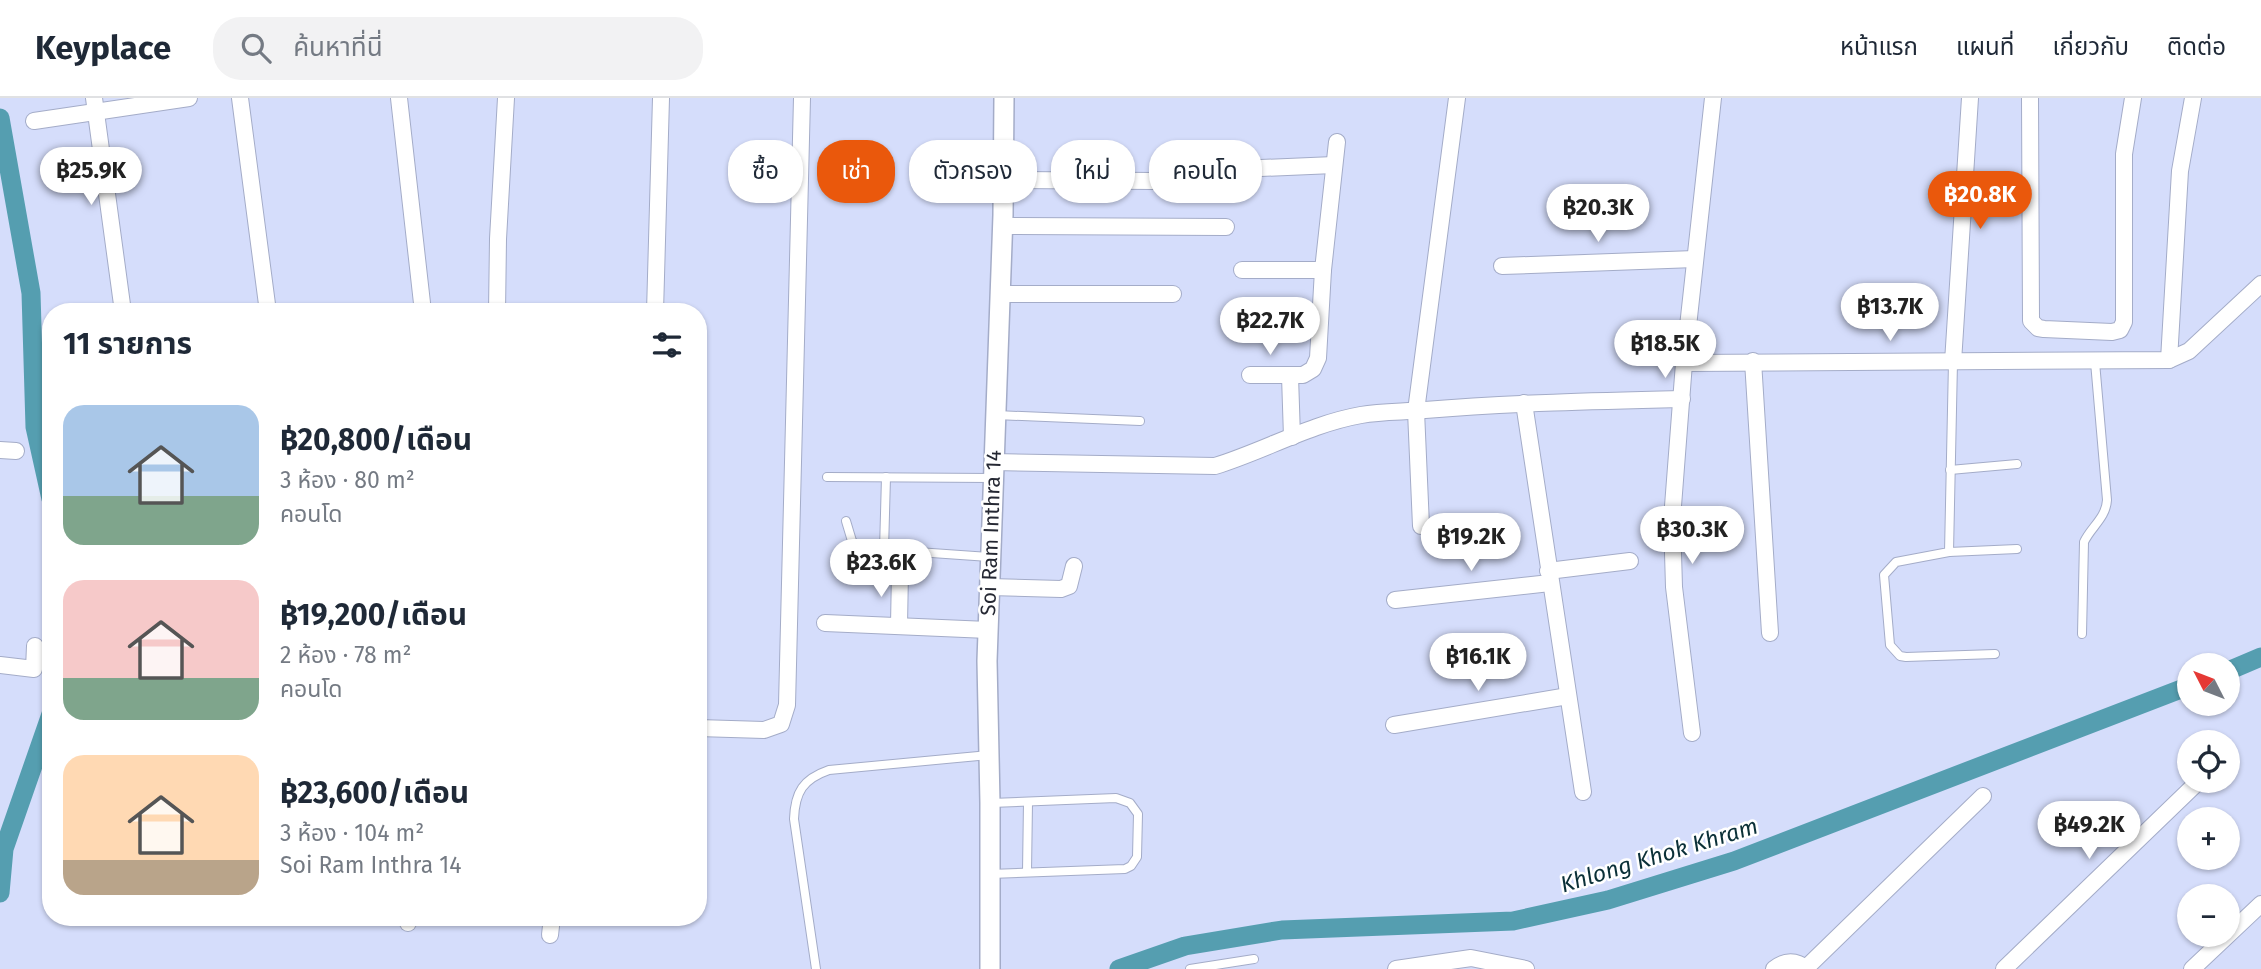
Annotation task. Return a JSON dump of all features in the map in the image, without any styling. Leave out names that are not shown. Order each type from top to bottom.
[{"type":"street","points":[[34,121],[95,105],[189,98]]},
{"type":"street","points":[[240,98],[267,303]]},
{"type":"street","points":[[399,98],[422,303]]},
{"type":"street","points":[[497,303],[506,98]]},
{"type":"street","points":[[655,303],[661,98]]},
{"type":"street","points":[[707,728],[772,728],[780,724],[787,705],[802,98]]},
{"type":"street","name":"Soi Ram Inthra 14","points":[[1004,98],[1004,140]]},
{"type":"street","points":[[1421,526],[1416,411],[1457,98]]},
{"type":"street","points":[[1692,733],[1674,587],[1672,533],[1684,363],[1713,98]]},
{"type":"street","points":[[1953,362],[1970,98]]},
{"type":"street","points":[[2030,98],[2031,321],[2038,328],[2044,329],[2112,332],[2120,330],[2124,322],[2124,153],[2133,98]]},
{"type":"street","points":[[2169,360],[2180,171],[2193,98]]},
{"type":"street","points":[[95,105],[122,303]]},
{"type":"street","points":[[1250,374],[1303,375],[1314,369],[1318,358],[1322,270],[1337,142]]},
{"type":"street","points":[[1262,168],[1334,165]]},
{"type":"street","points":[[1037,180],[1149,181]]},
{"type":"street","name":"Soi Ram Inthra 14","points":[[990,965],[988,630],[1004,203]]},
{"type":"street","points":[[1003,226],[1226,227]]},
{"type":"street","points":[[1502,266],[1695,259]]},
{"type":"street","points":[[1242,270],[1322,270]]},
{"type":"street","points":[[1684,363],[2169,360],[2189,351],[2261,284]]},
{"type":"street","points":[[1000,294],[1173,294]]},
{"type":"street","points":[[1753,362],[1770,633]]},
{"type":"street","points":[[1290,376],[1292,437]]},
{"type":"street","points":[[993,470],[1215,466],[1246,457],[1292,437],[1362,415],[1524,403],[1682,399]]},
{"type":"street","points":[[1524,403],[1583,792]]},
{"type":"street","points":[[1395,600],[1549,577],[1630,561]]},
{"type":"street","points":[[989,587],[1061,589],[1069,586],[1074,566]]},
{"type":"street","points":[[899,625],[900,572]]},
{"type":"street","points":[[825,623],[988,630]]},
{"type":"street","points":[[0,665],[34,669],[35,646]]},
{"type":"street","points":[[1394,725],[1568,696]]},
{"type":"street","points":[[2004,969],[2187,793]]},
{"type":"street","points":[[1774,969],[1781,964],[1792,962],[1806,969],[1983,796]]},
{"type":"street","points":[[2192,969],[2261,904]]},
{"type":"street","points":[[551,935],[552,926]]},
{"type":"street","points":[[1396,969],[1472,958],[1526,969]]},
{"type":"lane","points":[[1949,552],[1953,362]]},
{"type":"lane","points":[[2082,634],[2084,542],[2106,509],[2095,362]]},
{"type":"lane","points":[[995,415],[1140,421]]},
{"type":"lane","points":[[1951,470],[2017,464]]},
{"type":"lane","points":[[827,477],[886,477],[993,470]]},
{"type":"lane","points":[[884,550],[886,477]]},
{"type":"lane","points":[[846,521],[847,531],[855,545],[860,548],[990,557]]},
{"type":"lane","points":[[1995,654],[1899,656],[1890,645],[1884,575],[1896,562],[1949,552],[2017,550]]},
{"type":"lane","points":[[816,969],[794,819],[795,801],[801,789],[814,775],[829,770],[989,755]]},
{"type":"lane","points":[[990,803],[1116,798],[1130,803],[1138,814],[1138,857],[1131,866],[1118,870],[990,874]]},
{"type":"lane","points":[[1027,872],[1028,802]]},
{"type":"lane","points":[[1190,969],[1254,959]]},
{"type":"waterway","points":[[0,118],[31,293],[35,427],[42,458]]},
{"type":"waterway","name":"Khlong Khok Khram","points":[[2240,666],[2261,657]]},
{"type":"waterway","name":"Khlong Khok Khram","points":[[1119,969],[1185,946],[1282,930],[1513,921],[1608,900],[1734,861],[2177,691]]},
{"type":"waterway","points":[[0,893],[4,849],[42,740]]}]
